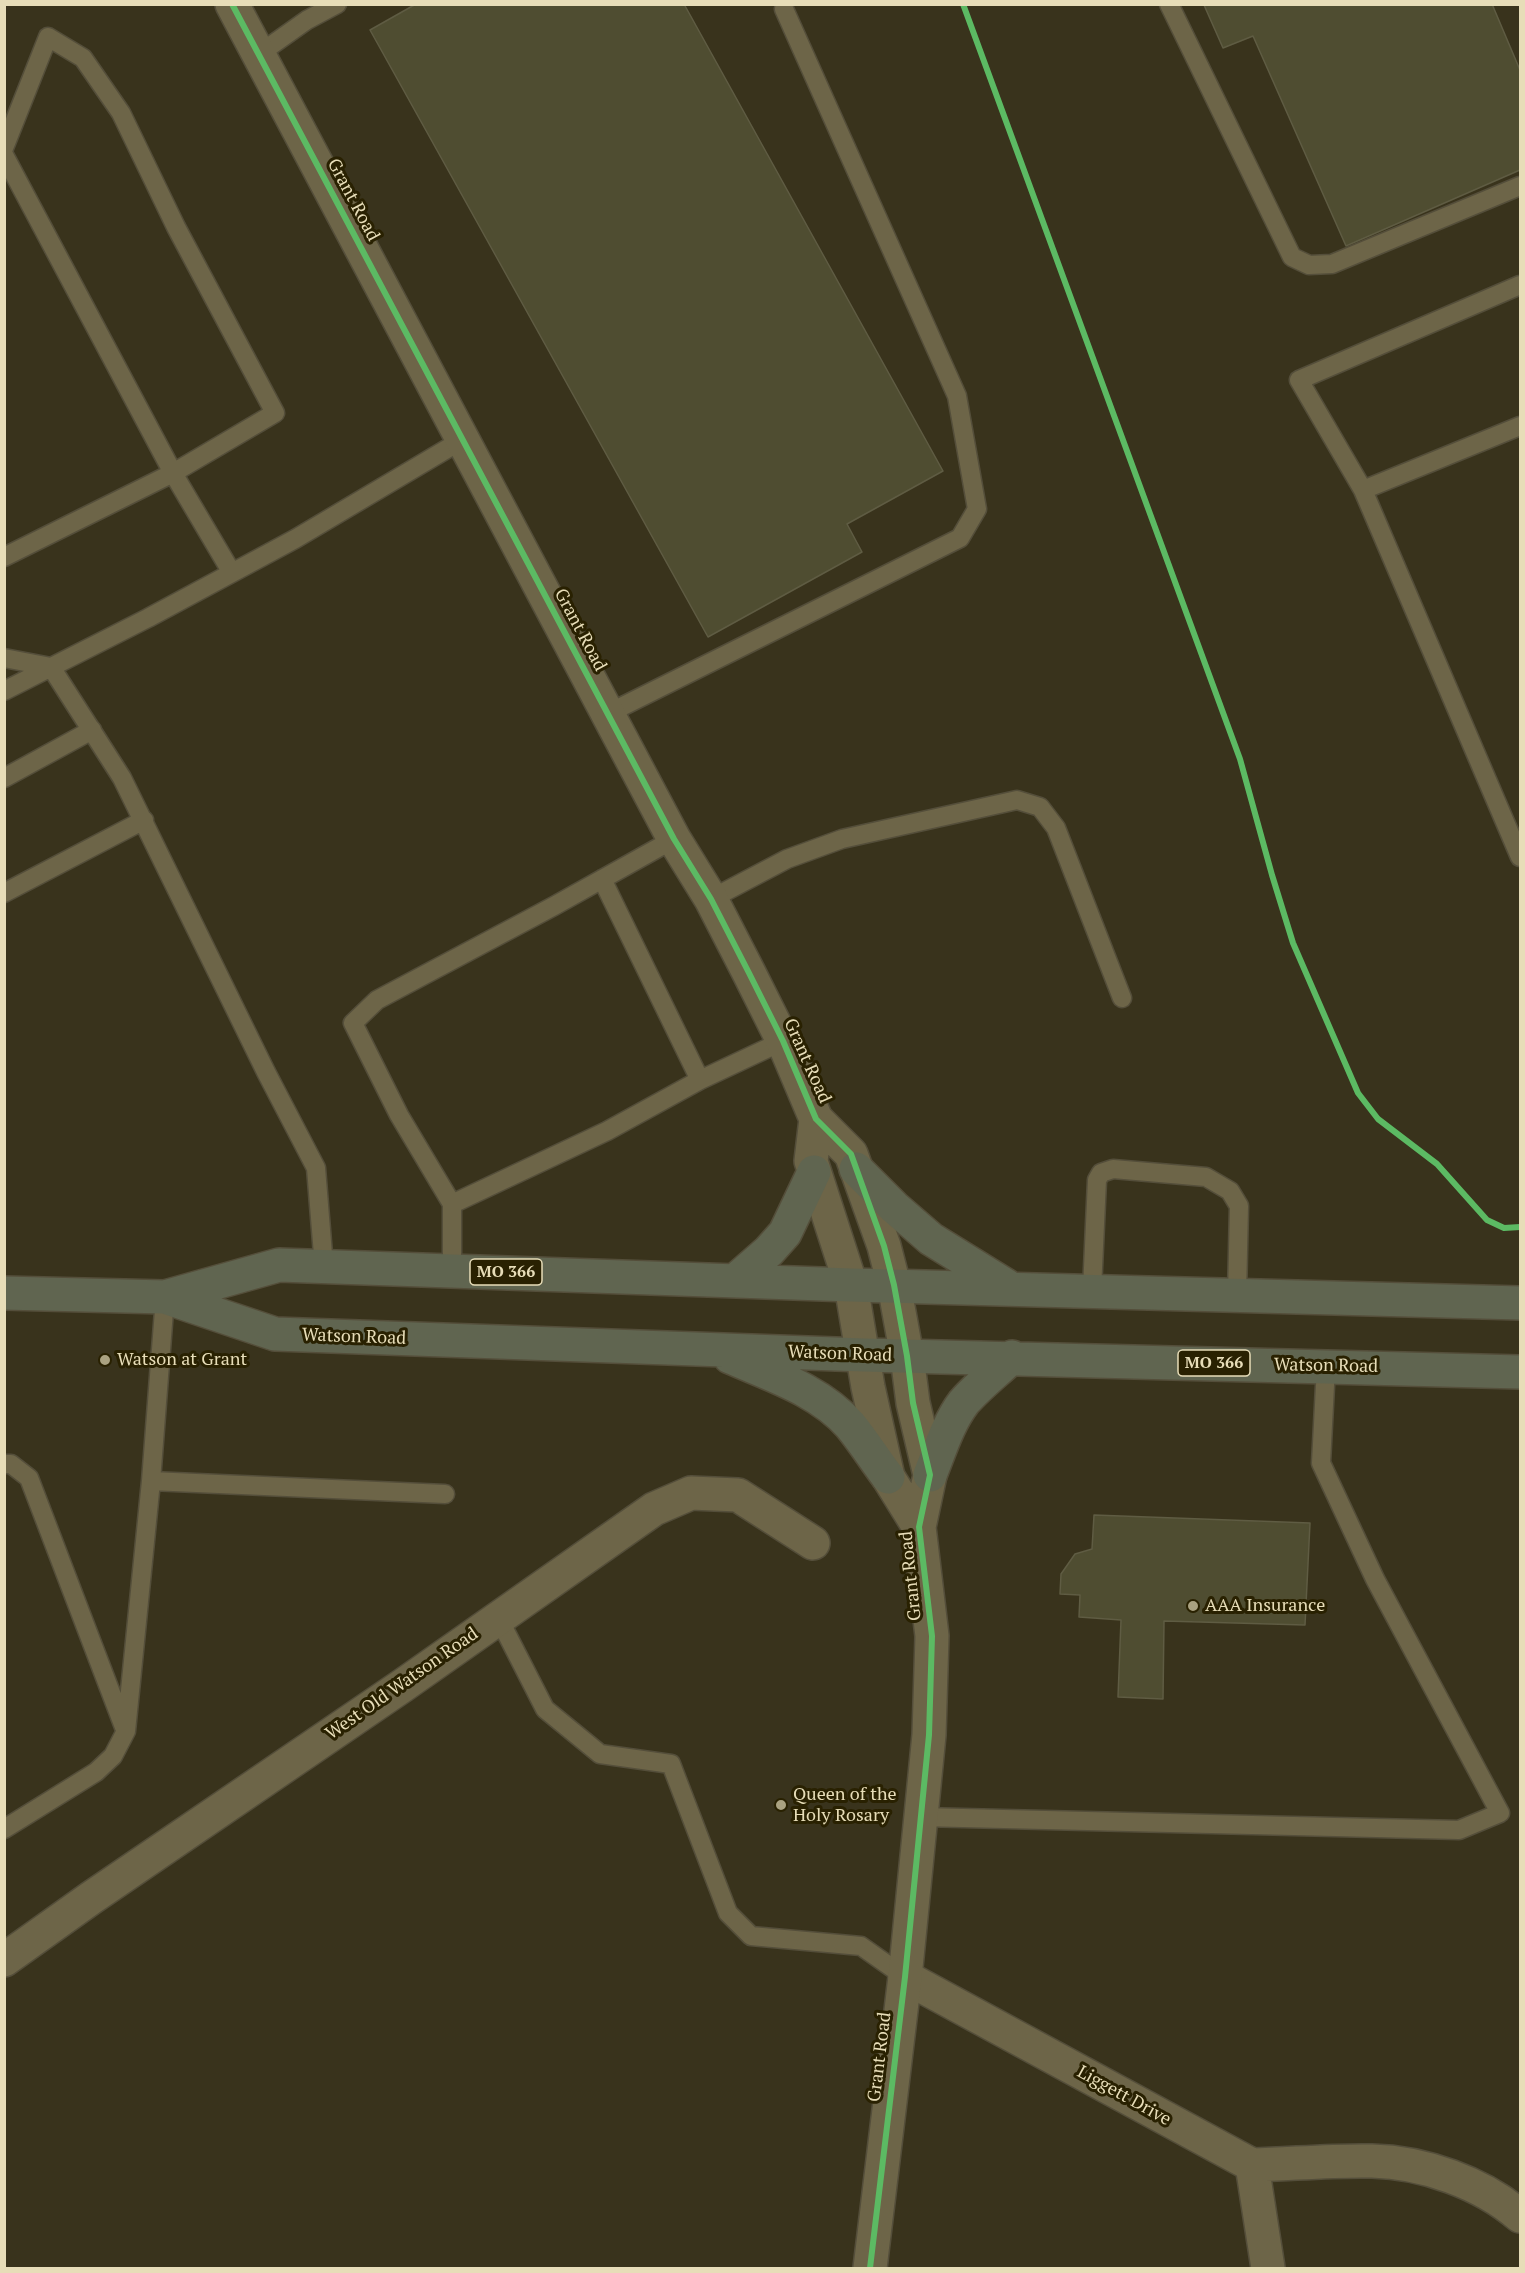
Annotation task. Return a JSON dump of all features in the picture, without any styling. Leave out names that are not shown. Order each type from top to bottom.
[{"type":"main road","points":[[856,1169],[894,1207],[931,1239],[1011,1288]]},
{"type":"main road","points":[[737,1279],[770,1251],[785,1233],[814,1172]]},
{"type":"main road","name":"Watson Road","points":[[4,1293],[165,1297],[279,1265],[737,1279],[851,1285],[1521,1303]]},
{"type":"main road","name":"Watson Road","points":[[165,1297],[275,1334],[864,1355],[1521,1372]]},
{"type":"main road","points":[[712,1350],[807,1391],[826,1404],[849,1424],[888,1477]]},
{"type":"main road","points":[[930,1474],[945,1437],[963,1404],[1012,1358]]},
{"type":"street","name":"Grant Road","points":[[232,4],[607,714],[674,839],[711,899],[783,1041],[816,1119],[851,1154],[884,1246],[908,1356],[911,1395],[930,1474],[919,1527],[932,1636],[929,1735],[921,1817],[905,1977],[870,2268]]},
{"type":"street","name":"Grant Road","points":[[816,1119],[812,1161],[814,1172],[851,1285],[875,1422],[888,1477],[919,1527]]},
{"type":"street","name":"West Old Watson Road","points":[[4,1960],[654,1509],[691,1492],[738,1495],[813,1543]]},
{"type":"street","name":"Liggett Drive","points":[[905,1977],[1252,2165]]},
{"type":"street","points":[[1268,2268],[1252,2165],[1374,2161],[1436,2171],[1501,2199],[1521,2216]]},
{"type":"lane","points":[[259,54],[307,20],[337,4]]},
{"type":"lane","points":[[1169,4],[1292,257],[1309,265],[1332,264],[1521,186]]},
{"type":"lane","points":[[607,714],[861,585],[960,538],[977,509],[957,396],[784,9]]},
{"type":"lane","points":[[4,148],[48,37],[83,58],[122,113],[176,227],[275,413],[173,473],[4,557]]},
{"type":"lane","points":[[4,155],[173,473],[232,573]]},
{"type":"lane","points":[[1521,285],[1299,380],[1363,490],[1521,857]]},
{"type":"lane","points":[[1363,490],[1521,426]]},
{"type":"lane","points":[[4,691],[295,539],[462,440]]},
{"type":"lane","points":[[4,658],[51,667],[122,778],[266,1072],[316,1168],[324,1266]]},
{"type":"lane","points":[[4,778],[92,730]]},
{"type":"lane","points":[[711,899],[787,859],[842,839],[1017,800],[1040,807],[1056,828],[1122,998]]},
{"type":"lane","points":[[4,893],[144,820]]},
{"type":"lane","points":[[452,1270],[452,1204],[399,1115],[353,1023],[377,1000],[674,839]]},
{"type":"lane","points":[[602,879],[700,1080]]},
{"type":"lane","points":[[452,1204],[606,1131],[700,1080],[783,1041]]},
{"type":"lane","points":[[1092,1290],[1096,1180],[1101,1173],[1113,1169],[1206,1177],[1230,1191],[1239,1206],[1237,1295]]},
{"type":"lane","points":[[4,1829],[96,1772],[113,1756],[126,1731],[151,1481],[165,1297]]},
{"type":"lane","points":[[921,1817],[1459,1830],[1500,1813],[1375,1579],[1321,1463],[1326,1366]]},
{"type":"lane","points":[[4,1464],[11,1464],[29,1478],[126,1731]]},
{"type":"lane","points":[[151,1481],[445,1494]]},
{"type":"lane","points":[[498,1617],[545,1709],[600,1754],[671,1764],[728,1913],[752,1936],[861,1946],[905,1977]]},
{"type":"building","points":[[416,4],[684,4],[943,471],[847,524],[862,552],[708,637],[370,30]]},
{"type":"building","points":[[1492,4],[1520,70],[1520,170],[1346,246],[1253,36],[1223,48],[1204,5]]},
{"type":"building","name":"AAA Insurance","points":[[1094,1515],[1310,1523],[1305,1625],[1164,1621],[1163,1699],[1118,1697],[1121,1620],[1079,1617],[1080,1595],[1060,1594],[1061,1574],[1075,1554],[1092,1549]]},
{"type":"cycle path","points":[[232,4],[674,839],[711,899],[783,1041],[816,1119],[851,1154],[884,1246],[894,1285],[913,1403],[930,1475],[919,1527],[932,1636],[929,1735],[905,1977],[870,2268]]},
{"type":"cycle path","points":[[963,4],[1240,759],[1293,943],[1358,1093],[1378,1119],[1437,1164],[1487,1220],[1504,1228],[1520,1227]]},
{"type":"place","name":"Watson at Grant","points":[[105,1360]]},
{"type":"place","name":"AAA Insurance","points":[[1193,1606]]},
{"type":"place","name":"Queen of the Holy Rosary","points":[[781,1805]]}]
